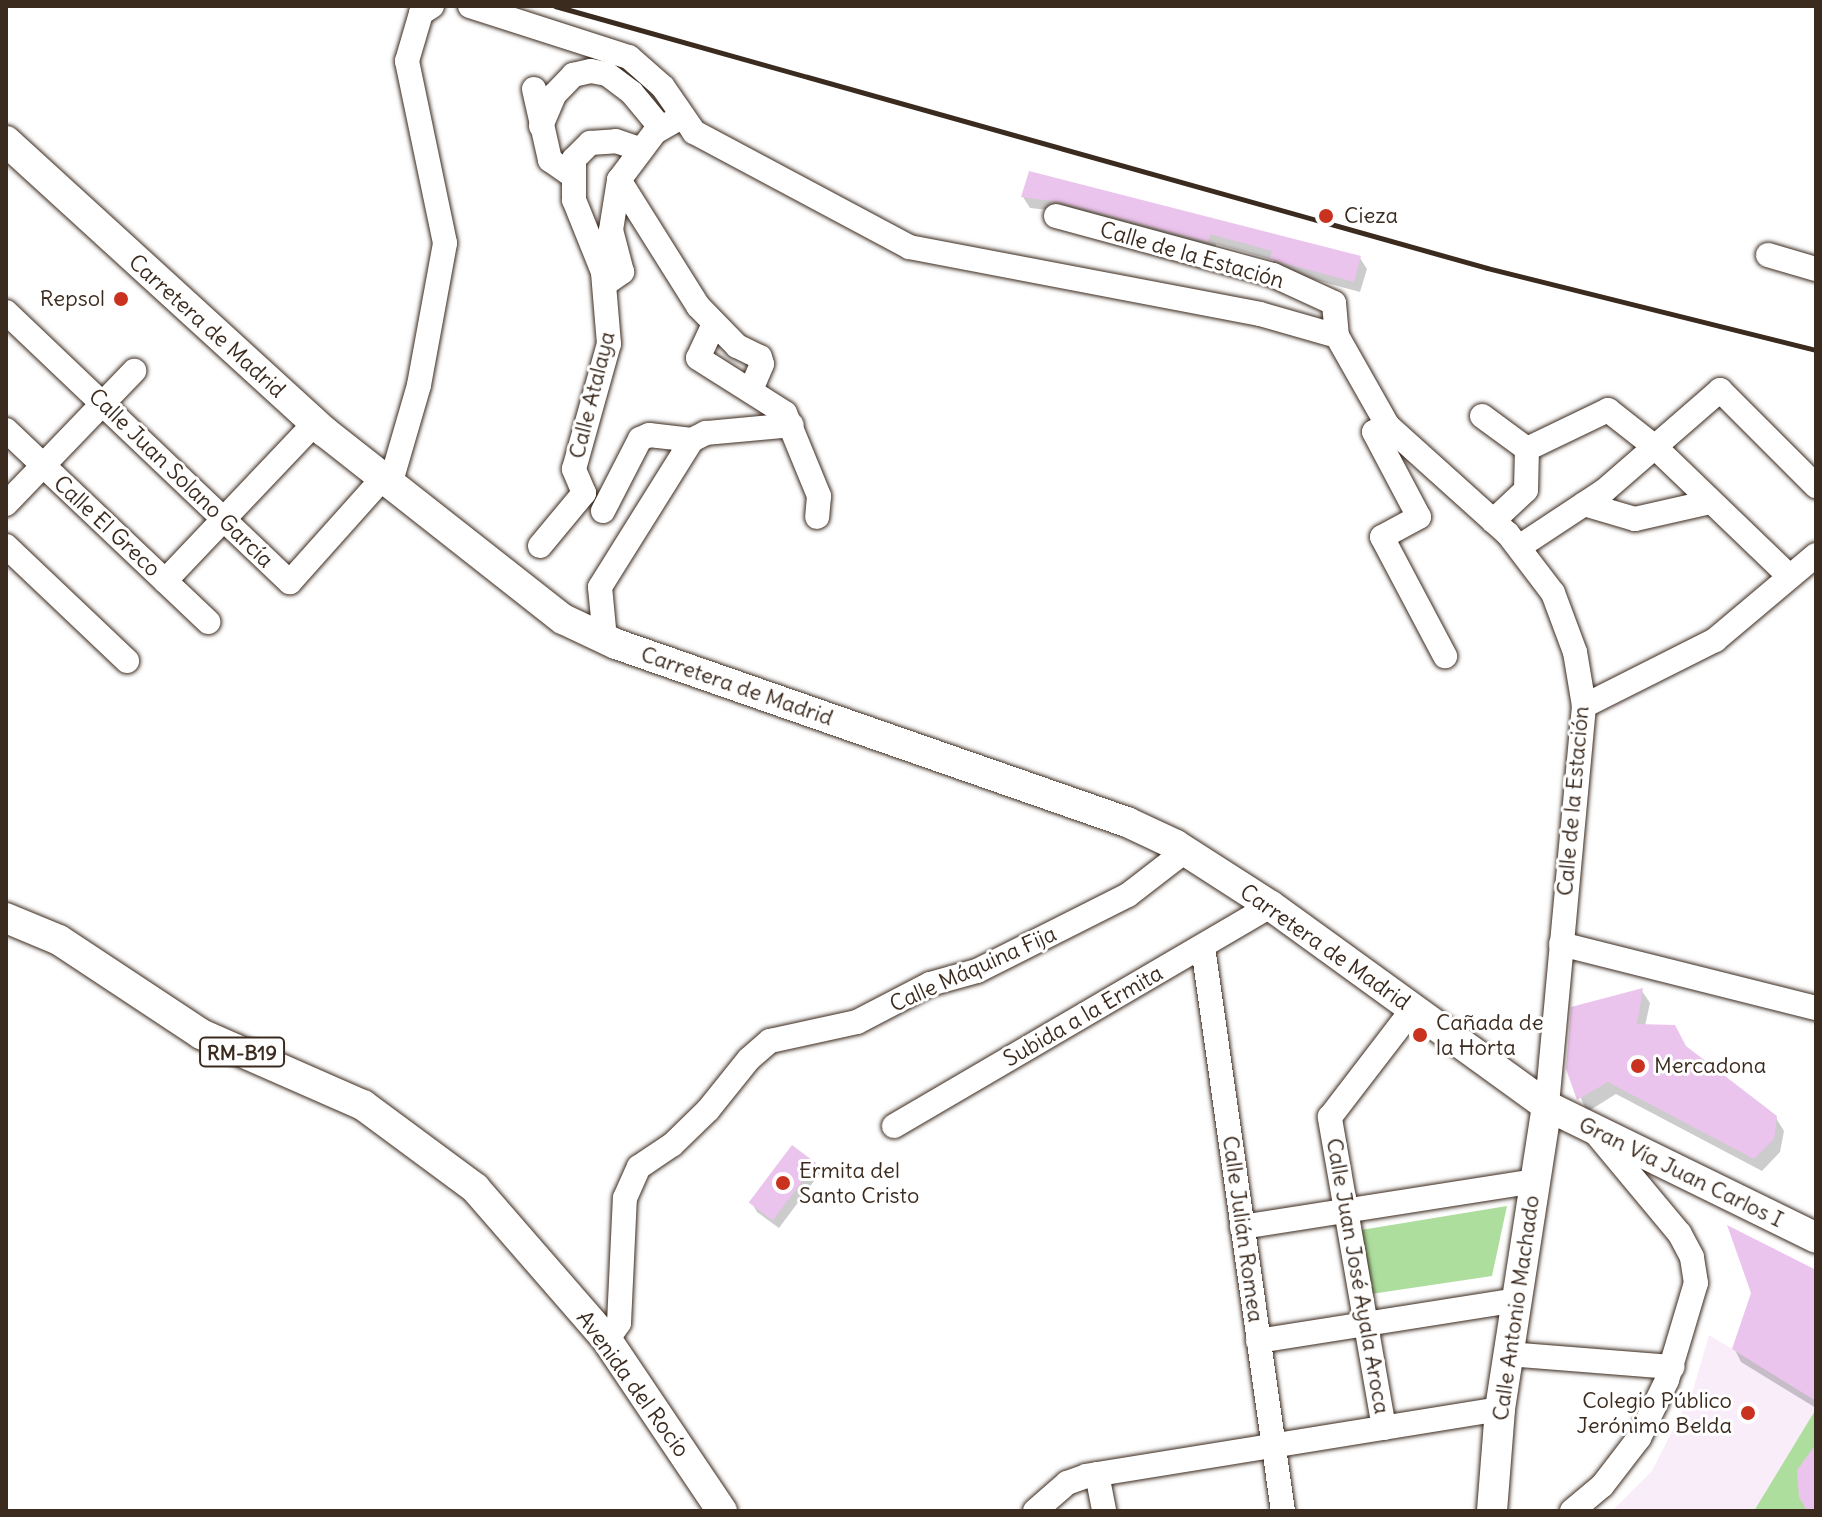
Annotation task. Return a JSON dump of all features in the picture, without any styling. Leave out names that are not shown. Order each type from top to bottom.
[{"type":"main road","name":"Carretera de Madrid","points":[[6,141],[315,423],[563,619],[605,639],[1127,822],[1185,851],[1271,906],[1547,1106]]},
{"type":"main road","name":"Avenida del Rocío","points":[[6,918],[59,940],[201,1034],[363,1105],[475,1188],[607,1340],[722,1511]]},
{"type":"main road","name":"Gran Vía Juan Carlos I","points":[[1547,1106],[1816,1238]]},
{"type":"main road","name":"Calle Antonio Machado","points":[[1492,1511],[1507,1354],[1547,1106]]},
{"type":"street","points":[[386,482],[419,385],[445,243],[407,61],[421,13],[432,6]]},
{"type":"street","points":[[470,6],[629,57],[663,87],[694,132],[909,247],[1260,314],[1337,336]]},
{"type":"street","points":[[541,126],[554,95],[573,75],[591,71],[607,74],[632,93],[661,128]]},
{"type":"street","points":[[534,89],[550,160],[570,174]]},
{"type":"street","points":[[639,149],[616,141],[590,143],[579,150],[570,174],[574,200],[604,278],[622,272],[611,230],[619,180],[639,149],[661,128],[683,116]]},
{"type":"street","points":[[619,180],[713,326],[760,357],[762,364],[751,390]]},
{"type":"street","name":"Calle de la Estación","points":[[1056,216],[1273,275],[1334,303],[1337,336],[1388,426],[1519,547],[1561,611],[1575,652],[1584,706],[1547,1106]]},
{"type":"street","points":[[1768,255],[1816,269]]},
{"type":"street","name":"Calle Atalaya","points":[[540,546],[584,493],[574,469],[609,344],[604,278]]},
{"type":"street","name":"Calle Juan Solano García","points":[[6,312],[290,582],[386,482]]},
{"type":"street","points":[[713,326],[698,358],[785,413],[819,496],[817,517]]},
{"type":"street","points":[[6,504],[134,371]]},
{"type":"street","points":[[1519,547],[1584,504],[1720,390],[1816,486]]},
{"type":"street","points":[[1527,449],[1608,410],[1655,447],[1790,577]]},
{"type":"street","points":[[1482,416],[1527,449]]},
{"type":"street","points":[[165,581],[315,423]]},
{"type":"street","points":[[605,639],[600,587],[692,440],[706,433],[792,425]]},
{"type":"street","points":[[1388,426],[1374,432],[1419,517],[1382,537],[1445,656]]},
{"type":"street","name":"Calle El Greco","points":[[6,430],[208,622]]},
{"type":"street","points":[[603,511],[640,439],[649,435],[692,440]]},
{"type":"street","points":[[1493,521],[1526,490],[1527,449]]},
{"type":"street","points":[[1584,504],[1635,519],[1710,502]]},
{"type":"street","points":[[6,546],[127,661]]},
{"type":"street","points":[[1584,706],[1715,640],[1816,555]]},
{"type":"street","name":"Calle Máquina Fija","points":[[607,1340],[619,1323],[625,1198],[639,1167],[672,1145],[708,1110],[749,1059],[770,1041],[857,1022],[930,984],[977,971],[1128,895],[1185,851]]},
{"type":"street","name":"Subida a la Ermita","points":[[894,1126],[1271,906]]},
{"type":"street","points":[[1561,944],[1816,1008]]},
{"type":"street","name":"Calle Julián Romea","points":[[1203,947],[1283,1511]]},
{"type":"street","name":"Calle Juan José Ayala Aroca","points":[[1384,1428],[1330,1117],[1413,1009]]},
{"type":"street","points":[[1572,1511],[1602,1486],[1639,1438],[1672,1367],[1694,1304],[1692,1257],[1679,1233],[1593,1129]]},
{"type":"street","points":[[1242,1227],[1535,1181]]},
{"type":"street","points":[[1258,1341],[1516,1300]]},
{"type":"street","points":[[1507,1354],[1672,1367]]},
{"type":"street","points":[[1035,1511],[1067,1483],[1097,1474],[1500,1409]]},
{"type":"street","points":[[1097,1474],[1104,1511]]},
{"type":"shaded area","name":"Colegio Público Jerónimo Belda","points":[[1709,1335],[1816,1399],[1816,1428],[1759,1511],[1612,1511],[1652,1471],[1693,1390]]},
{"type":"green space","points":[[1507,1206],[1492,1276],[1371,1294],[1361,1230]]},
{"type":"green space","points":[[1816,1409],[1816,1511],[1754,1511]]},
{"type":"building","points":[[1029,171],[1361,256],[1354,282],[1270,259],[1272,251],[1210,234],[1208,242],[1060,202],[1021,197]]},
{"type":"building","name":"Mercadona","points":[[1643,988],[1637,1024],[1675,1025],[1686,1046],[1777,1116],[1774,1139],[1754,1159],[1608,1082],[1577,1100],[1566,1069],[1571,1007]]},
{"type":"building","name":"Ermita del Santo Cristo","points":[[792,1145],[816,1163],[773,1221],[749,1203]]},
{"type":"building","points":[[1727,1225],[1816,1270],[1816,1401],[1732,1349],[1751,1293]]},
{"type":"building","points":[[1816,1444],[1816,1511],[1807,1511],[1799,1497],[1797,1470]]},
{"type":"railway","points":[[555,6],[1487,268],[1816,350]]},
{"type":"place","name":"Cieza","points":[[1326,216]]},
{"type":"place","name":"Repsol","points":[[121,299]]},
{"type":"place","name":"Cañada de la Horta","points":[[1420,1035]]},
{"type":"place","name":"Mercadona","points":[[1638,1066]]},
{"type":"place","name":"Ermita del Santo Cristo","points":[[783,1183]]},
{"type":"place","name":"Colegio Público Jerónimo Belda","points":[[1748,1413]]}]
